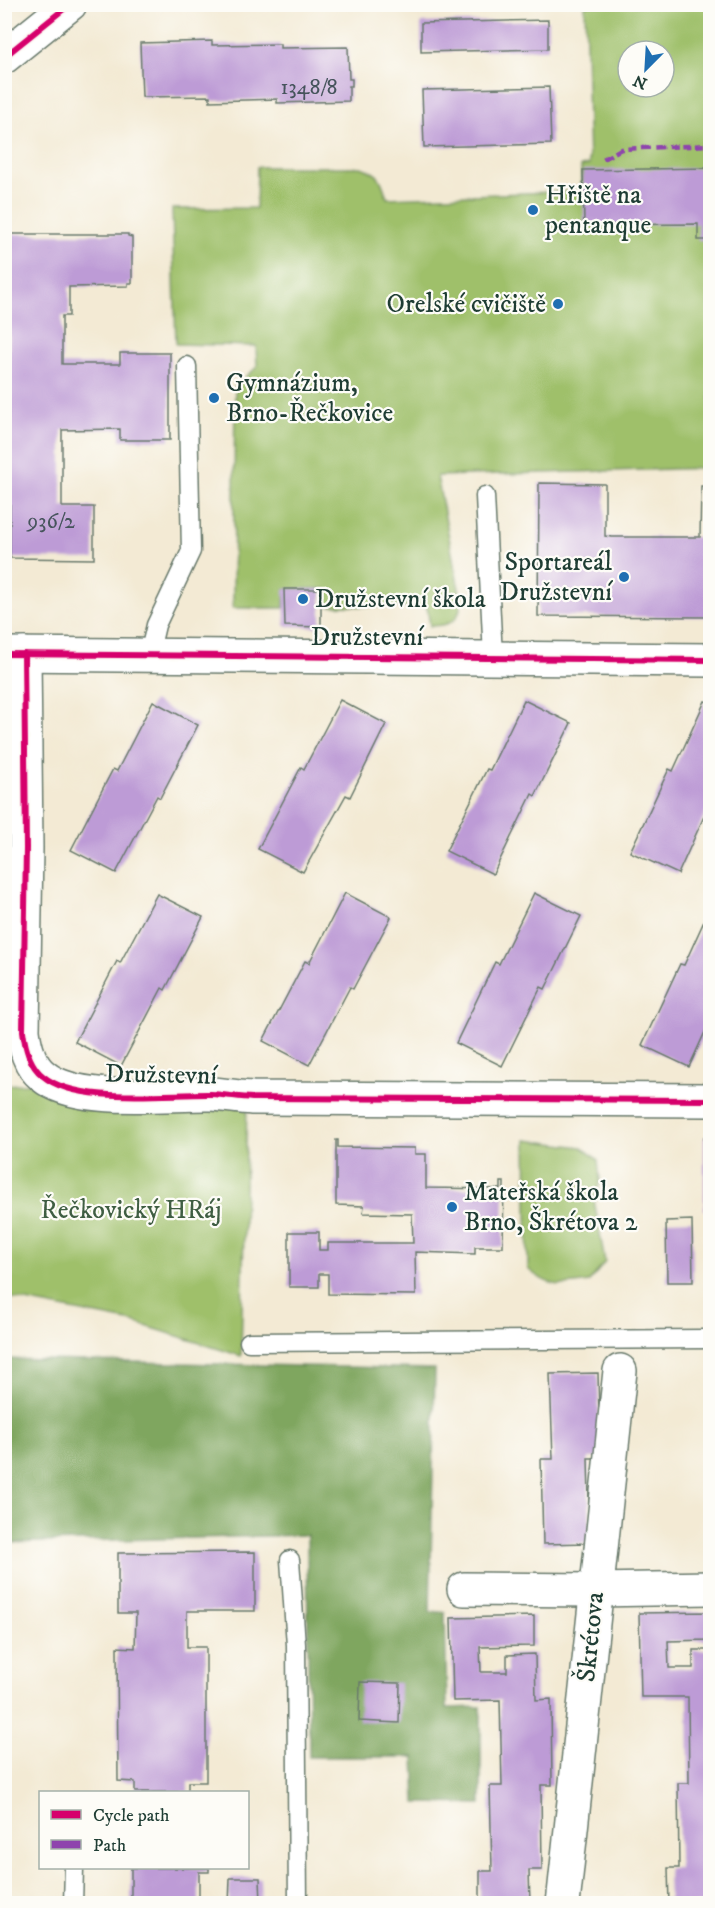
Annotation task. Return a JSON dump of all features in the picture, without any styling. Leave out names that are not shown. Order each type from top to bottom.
[{"type":"street","points":[[4,57],[70,4]]},
{"type":"street","name":"Družstevní","points":[[711,660],[14,654],[26,848],[24,1030],[29,1056],[34,1067],[43,1077],[66,1088],[90,1094],[213,1094],[263,1099],[711,1100]]},
{"type":"street","name":"Škrétova","points":[[563,1904],[620,1371]]},
{"type":"street","points":[[464,1589],[711,1588]]},
{"type":"lane","points":[[149,655],[156,626],[191,551],[187,366]]},
{"type":"lane","points":[[485,496],[493,657]]},
{"type":"lane","points":[[249,1342],[711,1340]]},
{"type":"lane","points":[[290,1560],[297,1645],[298,1904]]},
{"type":"lane","points":[[73,1904],[74,1869]]},
{"type":"green space","points":[[585,5],[710,5],[710,468],[437,476],[461,599],[456,617],[453,621],[443,625],[430,626],[427,607],[327,606],[326,589],[285,589],[284,608],[233,608],[235,386],[257,367],[256,346],[176,344],[172,209],[256,208],[257,167],[361,167],[373,172],[379,178],[387,198],[581,191],[581,166],[589,165]]},
{"type":"green space","name":"Řečkovický HRáj","points":[[37,1083],[247,1105],[241,1356],[133,1322],[5,1297],[5,1085]]},
{"type":"green space","points":[[526,1140],[582,1147],[598,1160],[600,1181],[594,1200],[605,1262],[589,1282],[550,1283],[528,1269]]},
{"type":"green space","points":[[4,1359],[435,1369],[430,1612],[445,1612],[447,1708],[481,1707],[481,1804],[416,1803],[414,1757],[309,1757],[307,1535],[5,1543]]},
{"type":"building","points":[[548,20],[548,49],[421,52],[421,23]]},
{"type":"building","points":[[212,41],[212,45],[280,44],[280,48],[348,47],[349,79],[352,79],[352,86],[349,86],[349,101],[277,103],[277,99],[210,101],[210,96],[142,97],[140,43]]},
{"type":"building","points":[[549,87],[551,144],[424,147],[422,90]]},
{"type":"building","points":[[710,168],[710,240],[698,240],[698,224],[584,225],[583,170]]},
{"type":"building","points":[[10,234],[128,234],[132,237],[132,283],[128,283],[128,286],[69,287],[69,316],[62,316],[62,364],[120,364],[120,353],[170,353],[170,440],[120,440],[120,429],[62,430],[62,507],[94,507],[94,559],[10,558],[10,448],[8,448]]},
{"type":"building","name":"Sportareál Družstevní","points":[[539,483],[605,484],[605,536],[612,537],[700,537],[701,486],[710,486],[710,617],[538,616]]},
{"type":"building","name":"Družstevní škola","points":[[284,589],[321,589],[321,627],[285,626]]},
{"type":"building","points":[[340,700],[386,724],[350,797],[346,795],[303,872],[258,849],[301,767],[304,769]]},
{"type":"building","points":[[524,700],[571,723],[535,796],[532,794],[493,874],[446,851],[487,769],[490,770]]},
{"type":"building","points":[[153,701],[198,725],[160,798],[157,796],[116,873],[71,850],[113,769],[117,771]]},
{"type":"building","points":[[705,701],[710,703],[710,803],[678,874],[630,852],[669,769],[673,771]]},
{"type":"building","points":[[345,893],[391,917],[353,989],[350,987],[309,1065],[263,1041],[305,961],[309,963]]},
{"type":"building","points":[[534,893],[581,916],[545,989],[541,987],[502,1066],[456,1043],[495,962],[499,964]]},
{"type":"building","points":[[157,894],[203,917],[165,990],[162,988],[121,1066],[75,1042],[117,961],[120,963]]},
{"type":"building","points":[[710,908],[710,1021],[689,1067],[642,1045],[680,964],[684,965]]},
{"type":"building","points":[[704,1137],[710,1137],[710,1210],[704,1210]]},
{"type":"building","points":[[336,1140],[338,1140],[338,1147],[415,1148],[415,1154],[426,1154],[426,1188],[501,1189],[501,1182],[504,1182],[503,1247],[475,1247],[475,1254],[415,1252],[416,1295],[328,1294],[328,1274],[319,1274],[319,1287],[289,1287],[289,1232],[319,1232],[319,1250],[328,1250],[328,1243],[413,1243],[412,1214],[363,1213],[364,1206],[336,1205]]},
{"type":"building","points":[[692,1220],[693,1282],[667,1282],[666,1221]]},
{"type":"building","points":[[598,1373],[600,1458],[588,1458],[590,1543],[543,1544],[541,1459],[553,1459],[550,1374]]},
{"type":"building","points":[[255,1552],[255,1611],[187,1611],[187,1647],[206,1647],[206,1782],[188,1782],[188,1791],[135,1791],[135,1782],[118,1781],[117,1647],[135,1648],[136,1613],[118,1613],[118,1553]]},
{"type":"building","points":[[710,1612],[710,1640],[668,1641],[669,1668],[693,1668],[693,1650],[710,1650],[710,1904],[669,1904],[668,1868],[679,1868],[678,1783],[689,1783],[688,1697],[641,1697],[639,1613]]},
{"type":"building","points":[[534,1616],[534,1646],[480,1647],[481,1672],[507,1672],[507,1655],[535,1654],[536,1700],[551,1699],[552,1785],[541,1785],[542,1870],[529,1870],[530,1904],[480,1904],[480,1871],[492,1871],[490,1786],[502,1786],[500,1700],[453,1701],[451,1618]]},
{"type":"building","points":[[360,1682],[400,1683],[399,1723],[359,1721]]},
{"type":"building","points":[[131,1869],[209,1869],[209,1872],[199,1872],[199,1904],[131,1904]]},
{"type":"building","points":[[230,1878],[260,1878],[261,1904],[229,1904]]},
{"type":"marked path","points":[[603,159],[621,149],[710,145]]},
{"type":"cycle path","points":[[4,57],[70,4]]},
{"type":"cycle path","points":[[4,654],[710,660]]},
{"type":"cycle path","points":[[24,654],[26,848],[23,1031],[31,1061],[43,1076],[58,1085],[77,1091],[123,1096],[211,1094],[252,1098],[710,1100]]},
{"type":"place","name":"Hřiště na pentanque","points":[[533,210]]},
{"type":"place","name":"Orelské cvičiště","points":[[558,304]]},
{"type":"place","name":"Gymnázium, Brno-Řečkovice","points":[[214,398]]},
{"type":"place","name":"Sportareál Družstevní","points":[[624,577]]},
{"type":"place","name":"Družstevní škola","points":[[303,599]]},
{"type":"place","name":"Mateřská škola Brno, Škrétova 2","points":[[452,1207]]}]
